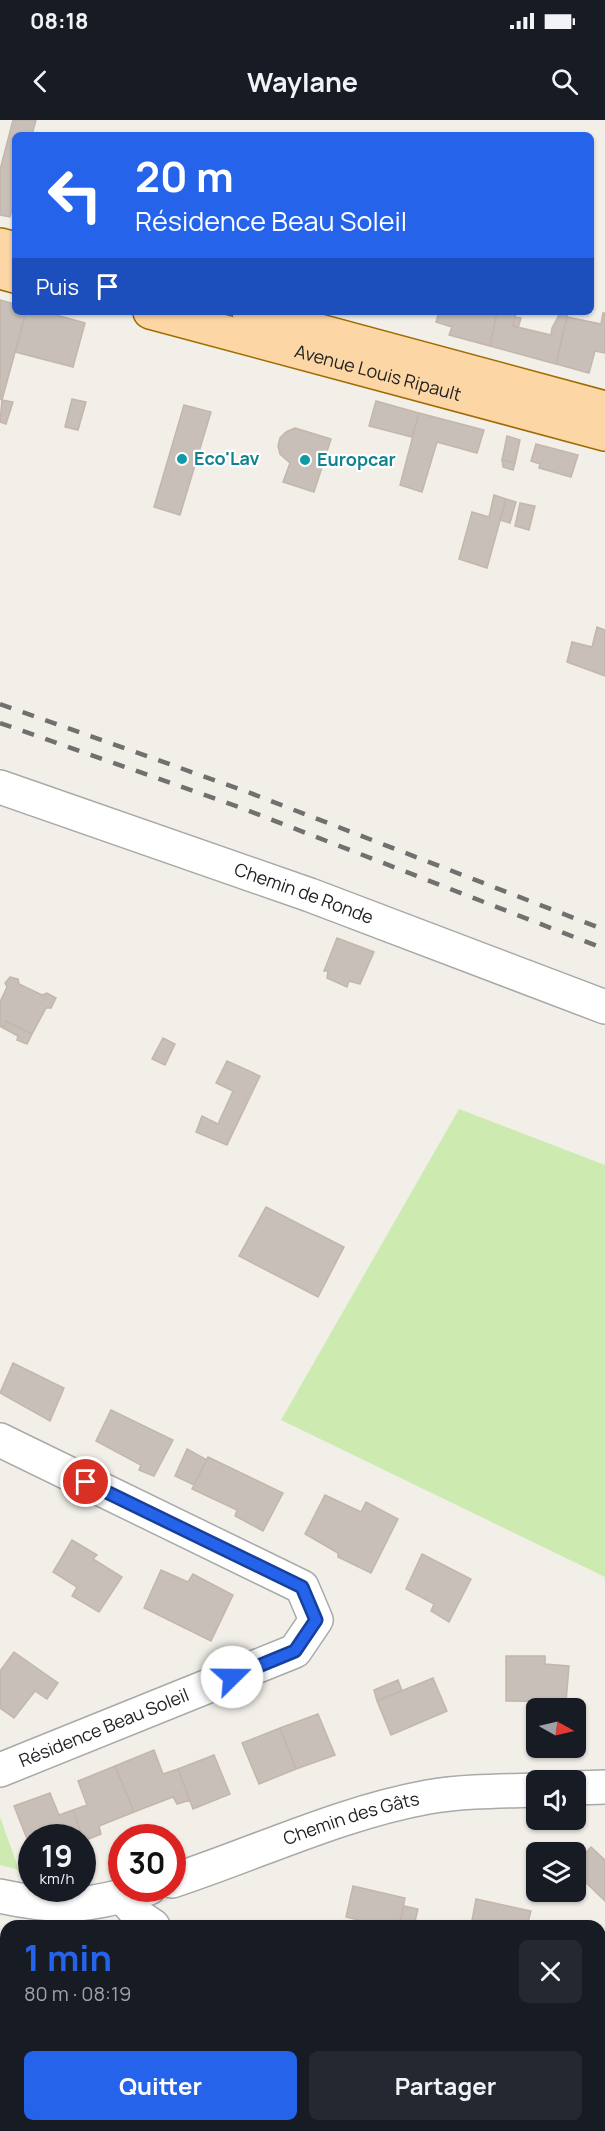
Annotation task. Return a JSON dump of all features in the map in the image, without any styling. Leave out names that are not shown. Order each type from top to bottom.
[{"type":"main road","name":"Avenue Louis Ripault","points":[[161,315],[605,434]]},
{"type":"main road","name":"Avenue Louis Ripault","points":[[260,315],[605,408]]},
{"type":"street","name":"Chemin de Ronde","points":[[0,787],[310,895],[605,1007]]},
{"type":"street","name":"Résidence Beau Soleil","points":[[0,1440],[302,1587],[316,1620],[295,1651],[0,1770]]},
{"type":"street","points":[[586,1788],[605,1787]]},
{"type":"street","name":"Chemin des Gâts","points":[[186,1876],[359,1815],[428,1797],[526,1790]]},
{"type":"street","points":[[0,1896],[36,1904],[139,1910]]},
{"type":"green space","points":[[459,1109],[605,1165],[605,1577],[281,1420]]},
{"type":"green space","points":[[0,1817],[18,1870],[0,1865]]},
{"type":"building","points":[[13,120],[36,120],[33,132],[12,132],[12,210],[10,217],[0,215],[0,170]]},
{"type":"building","points":[[0,300],[12,303],[12,315],[25,315],[2,400],[0,399]]},
{"type":"building","points":[[603,313],[605,313],[605,353],[595,351],[589,373],[556,364],[567,317],[601,324]]},
{"type":"building","points":[[25,315],[57,315],[85,323],[73,367],[15,352]]},
{"type":"building","points":[[438,315],[496,315],[490,346],[449,335],[452,327],[436,322]]},
{"type":"building","points":[[496,315],[515,315],[513,326],[551,335],[559,315],[567,315],[556,364],[490,346]]},
{"type":"building","points":[[515,317],[521,318],[518,328],[513,326]]},
{"type":"building","points":[[72,399],[86,402],[78,430],[65,427]]},
{"type":"building","points":[[2,400],[13,402],[6,424],[0,422]]},
{"type":"building","points":[[376,401],[419,413],[412,437],[369,426]]},
{"type":"building","name":"Eco'Lav","points":[[184,405],[211,412],[180,515],[154,507]]},
{"type":"building","points":[[419,413],[484,430],[477,453],[437,442],[422,492],[400,485]]},
{"type":"building","name":"Europcar","points":[[295,428],[331,439],[314,492],[283,482],[290,463],[280,454],[278,446],[280,438]]},
{"type":"building","points":[[507,436],[520,440],[515,463],[502,460]]},
{"type":"building","points":[[536,444],[578,455],[571,477],[539,468],[540,464],[531,461]]},
{"type":"building","points":[[502,460],[515,463],[513,470],[503,467]]},
{"type":"building","points":[[494,495],[506,499],[487,568],[459,559],[472,512],[489,517]]},
{"type":"building","points":[[506,499],[516,502],[510,523],[500,520]]},
{"type":"building","points":[[520,503],[535,506],[529,530],[515,526]]},
{"type":"building","points":[[597,627],[605,630],[605,676],[567,662],[572,642],[592,647]]},
{"type":"building","points":[[337,938],[374,952],[360,984],[349,981],[347,987],[327,978],[328,971],[324,971]]},
{"type":"building","points":[[10,977],[18,979],[19,984],[42,995],[47,993],[56,998],[51,1008],[46,1008],[32,1034],[6,1021],[3,1028],[0,1026],[0,1002],[7,987],[5,983]]},
{"type":"building","points":[[6,1021],[32,1034],[27,1044],[17,1040],[18,1036],[3,1028]]},
{"type":"building","points":[[163,1038],[175,1044],[165,1065],[152,1059]]},
{"type":"building","points":[[227,1061],[260,1076],[227,1145],[196,1132],[202,1116],[218,1124],[233,1091],[216,1083]]},
{"type":"building","points":[[266,1207],[344,1247],[318,1297],[239,1256]]},
{"type":"building","points":[[13,1363],[64,1388],[50,1421],[0,1393]]},
{"type":"building","points":[[111,1410],[173,1440],[154,1476],[139,1470],[141,1465],[96,1441]]},
{"type":"building","points":[[187,1449],[207,1460],[194,1485],[175,1476]]},
{"type":"building","points":[[208,1457],[283,1493],[263,1531],[235,1516],[237,1510],[192,1489]]},
{"type":"building","points":[[325,1495],[361,1512],[366,1502],[398,1519],[371,1573],[338,1557],[338,1553],[305,1534]]},
{"type":"building","points":[[72,1540],[97,1555],[93,1559],[122,1577],[99,1612],[72,1596],[77,1587],[53,1572]]},
{"type":"building","points":[[422,1554],[471,1579],[449,1622],[431,1611],[434,1604],[406,1589]]},
{"type":"building","points":[[161,1570],[188,1582],[193,1574],[233,1595],[211,1641],[144,1608]]},
{"type":"building","points":[[14,1652],[58,1683],[47,1699],[35,1691],[14,1718],[0,1708],[0,1671]]},
{"type":"building","points":[[506,1656],[545,1656],[545,1664],[569,1666],[566,1698],[526,1698],[526,1701],[506,1701]]},
{"type":"building","points":[[433,1678],[447,1711],[391,1735],[377,1701]]},
{"type":"building","points":[[398,1680],[402,1691],[377,1701],[374,1690]]},
{"type":"building","points":[[318,1714],[335,1755],[296,1769],[280,1728]]},
{"type":"building","points":[[280,1728],[296,1769],[259,1784],[242,1743]]},
{"type":"building","points":[[154,1750],[163,1774],[178,1769],[190,1800],[177,1804],[173,1797],[134,1812],[115,1766]]},
{"type":"building","points":[[214,1755],[230,1794],[193,1809],[178,1769]]},
{"type":"building","points":[[115,1766],[134,1812],[99,1826],[101,1834],[96,1836],[96,1824],[78,1824],[73,1810],[87,1805],[78,1781]]},
{"type":"building","points":[[50,1793],[59,1815],[73,1810],[78,1824],[21,1824],[14,1806]]},
{"type":"building","points":[[591,1847],[605,1860],[605,1901],[586,1883],[586,1852]]},
{"type":"building","points":[[353,1886],[405,1898],[400,1920],[358,1920],[346,1917]]},
{"type":"building","points":[[476,1899],[531,1911],[529,1920],[472,1920]]},
{"type":"building","points":[[404,1906],[418,1909],[415,1920],[400,1920]]},
{"type":"railway","points":[[0,704],[245,791],[605,930]]},
{"type":"railway","points":[[0,723],[239,807],[605,949]]},
{"type":"place","name":"Eco'Lav","points":[[182,459]]},
{"type":"place","name":"Europcar","points":[[305,460]]},
{"type":"route","points":[[86,1482],[302,1587],[316,1620],[295,1651],[232,1677]]}]
